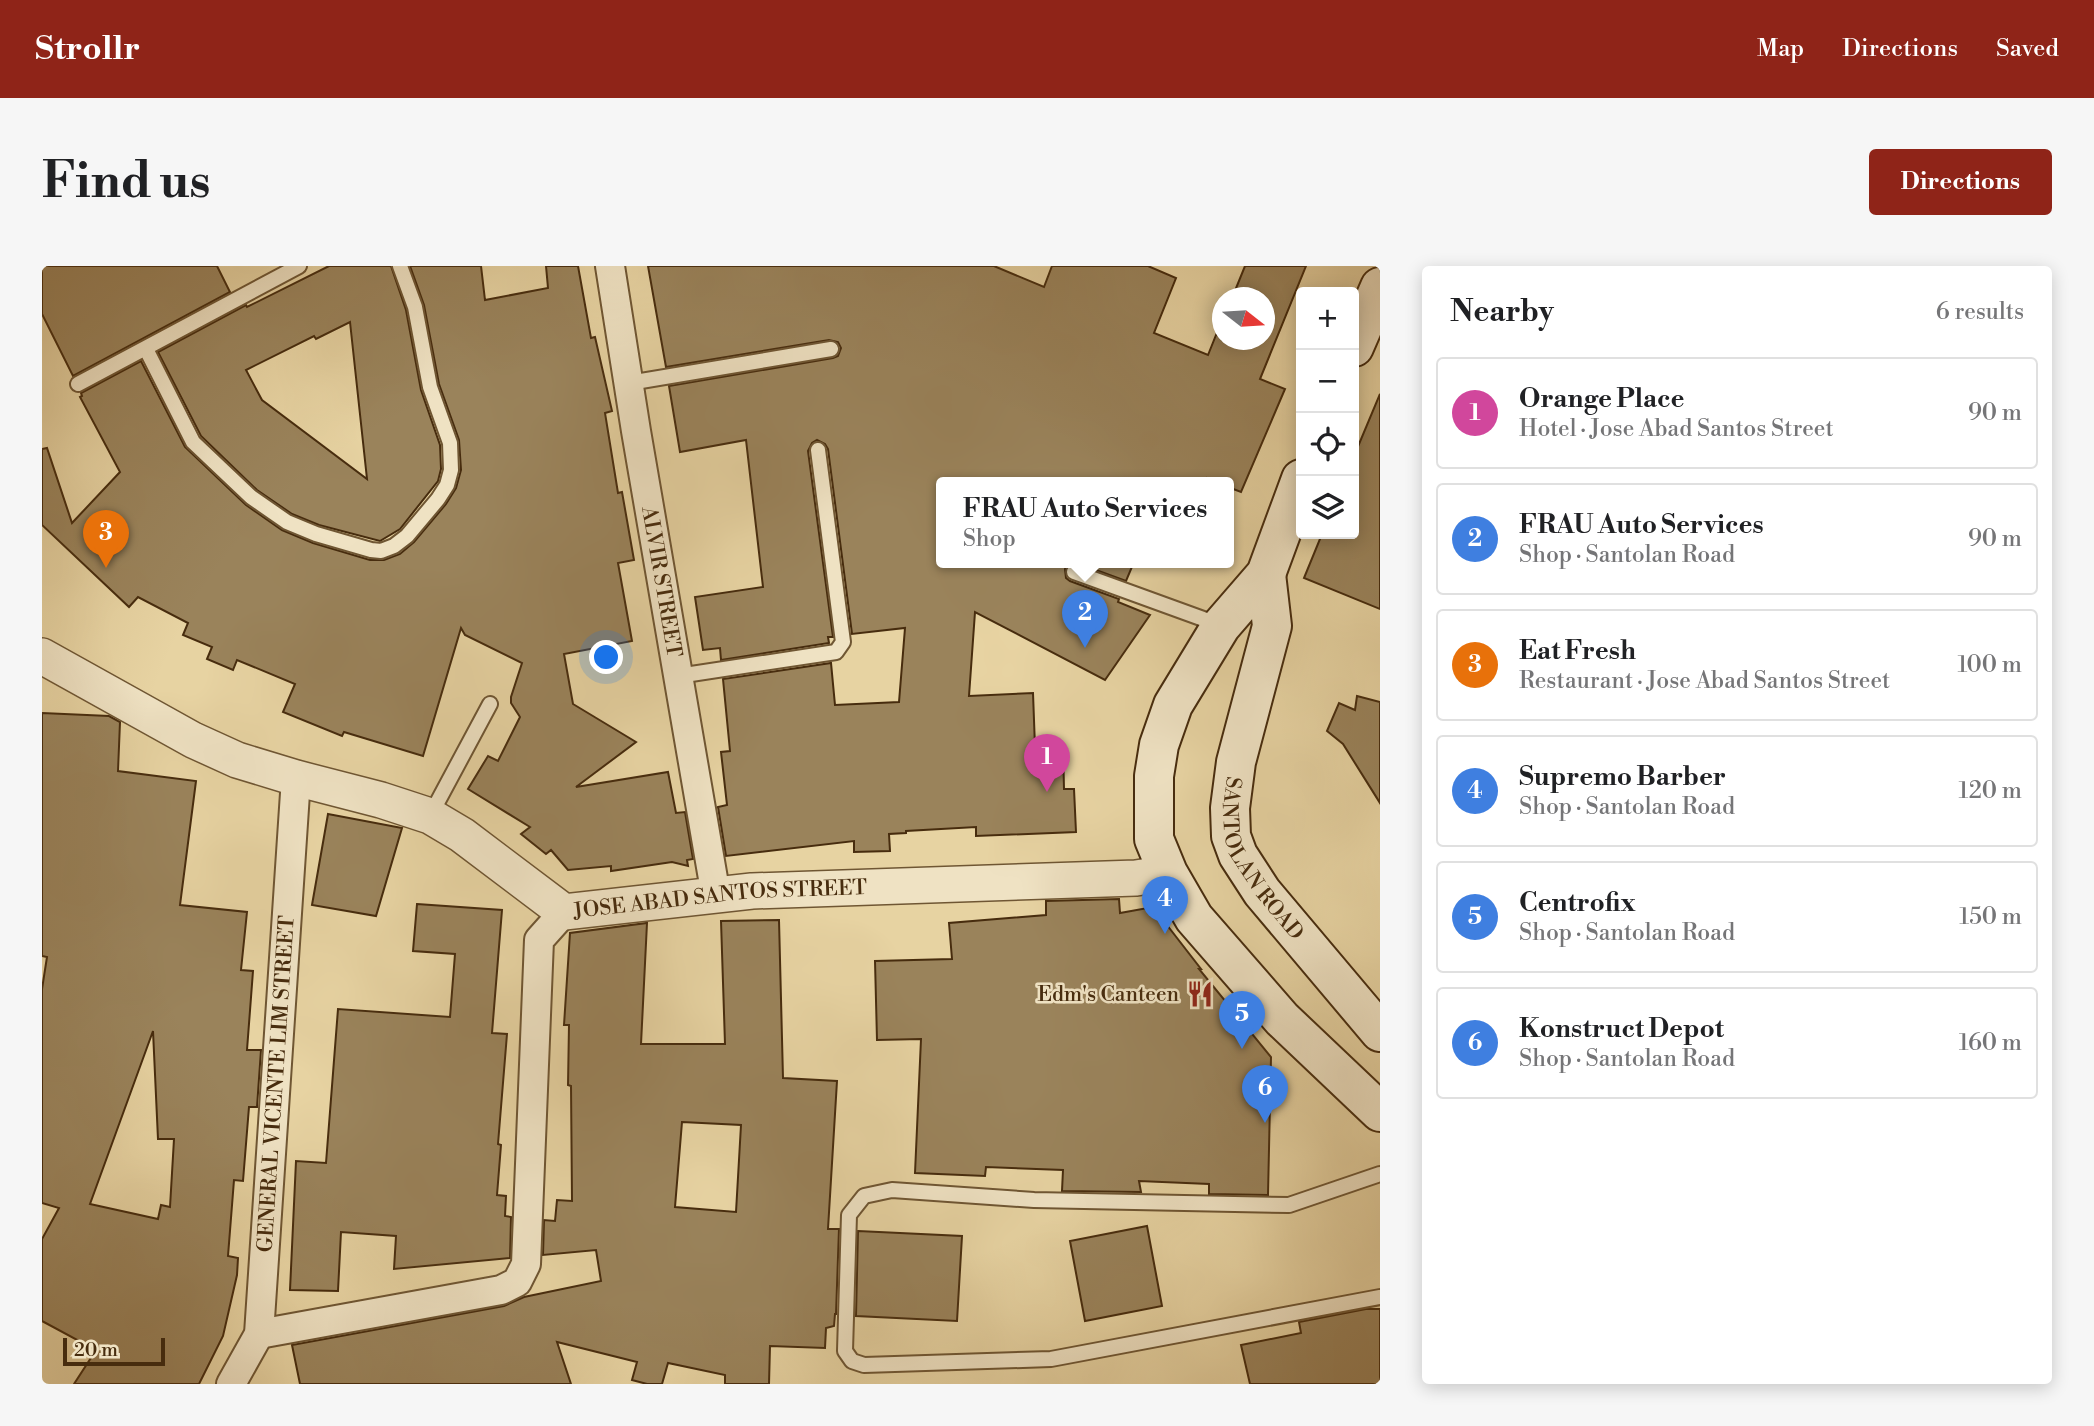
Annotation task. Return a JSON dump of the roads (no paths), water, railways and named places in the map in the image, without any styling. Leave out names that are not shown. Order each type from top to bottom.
[{"type":"main road","points":[[1359,335],[1380,287]]},
{"type":"main road","name":"SANTOLAN ROAD","points":[[1296,492],[1266,573],[1221,626],[1173,705],[1159,745],[1154,776],[1154,839],[1168,873],[1194,918],[1282,1019],[1380,1112]]},
{"type":"main road","name":"SANTOLAN ROAD","points":[[1266,573],[1272,626],[1236,762],[1230,808],[1231,836],[1238,855],[1262,892],[1380,1032]]},
{"type":"street","name":"ALVIR STREET","points":[[610,266],[716,896]]},
{"type":"street","name":"JOSE ABAD SANTOS STREET","points":[[42,656],[193,740],[237,760],[381,800],[430,817],[462,835],[564,912],[752,891],[1136,878],[1168,873]]},
{"type":"street","name":"GENERAL VICENTE LIM STREET","points":[[231,1384],[259,1334],[296,778]]},
{"type":"street","points":[[259,1334],[501,1290],[517,1282],[526,1264],[539,940],[564,912]]},
{"type":"lane","points":[[78,384],[146,349],[280,271],[299,266]]},
{"type":"lane","points":[[146,349],[193,442],[251,497],[287,522],[351,544],[381,551],[394,546],[407,536],[438,499],[452,470],[450,443],[430,387],[415,307],[400,266]]},
{"type":"lane","points":[[629,383],[831,349]]},
{"type":"lane","points":[[678,676],[836,652],[843,642],[818,450]]},
{"type":"lane","points":[[1074,572],[1221,626]]},
{"type":"lane","points":[[430,817],[490,704]]},
{"type":"lane","points":[[1380,1174],[1289,1205],[1034,1200],[892,1190],[864,1196],[849,1215],[845,1351],[852,1361],[864,1365],[1051,1359],[1380,1297]]},
{"type":"place","name":"Eat Fresh","points":[[106,568]]},
{"type":"place","name":"FRAU Auto Services","points":[[1085,648]]},
{"type":"place","name":"Orange Place","points":[[1047,792]]},
{"type":"place","name":"Supremo Barber","points":[[1165,934]]},
{"type":"place","name":"Edm's Canteen","points":[[1200,994]]},
{"type":"place","name":"Centrofix","points":[[1242,1049]]},
{"type":"place","name":"Konstruct Depot","points":[[1265,1123]]}]
